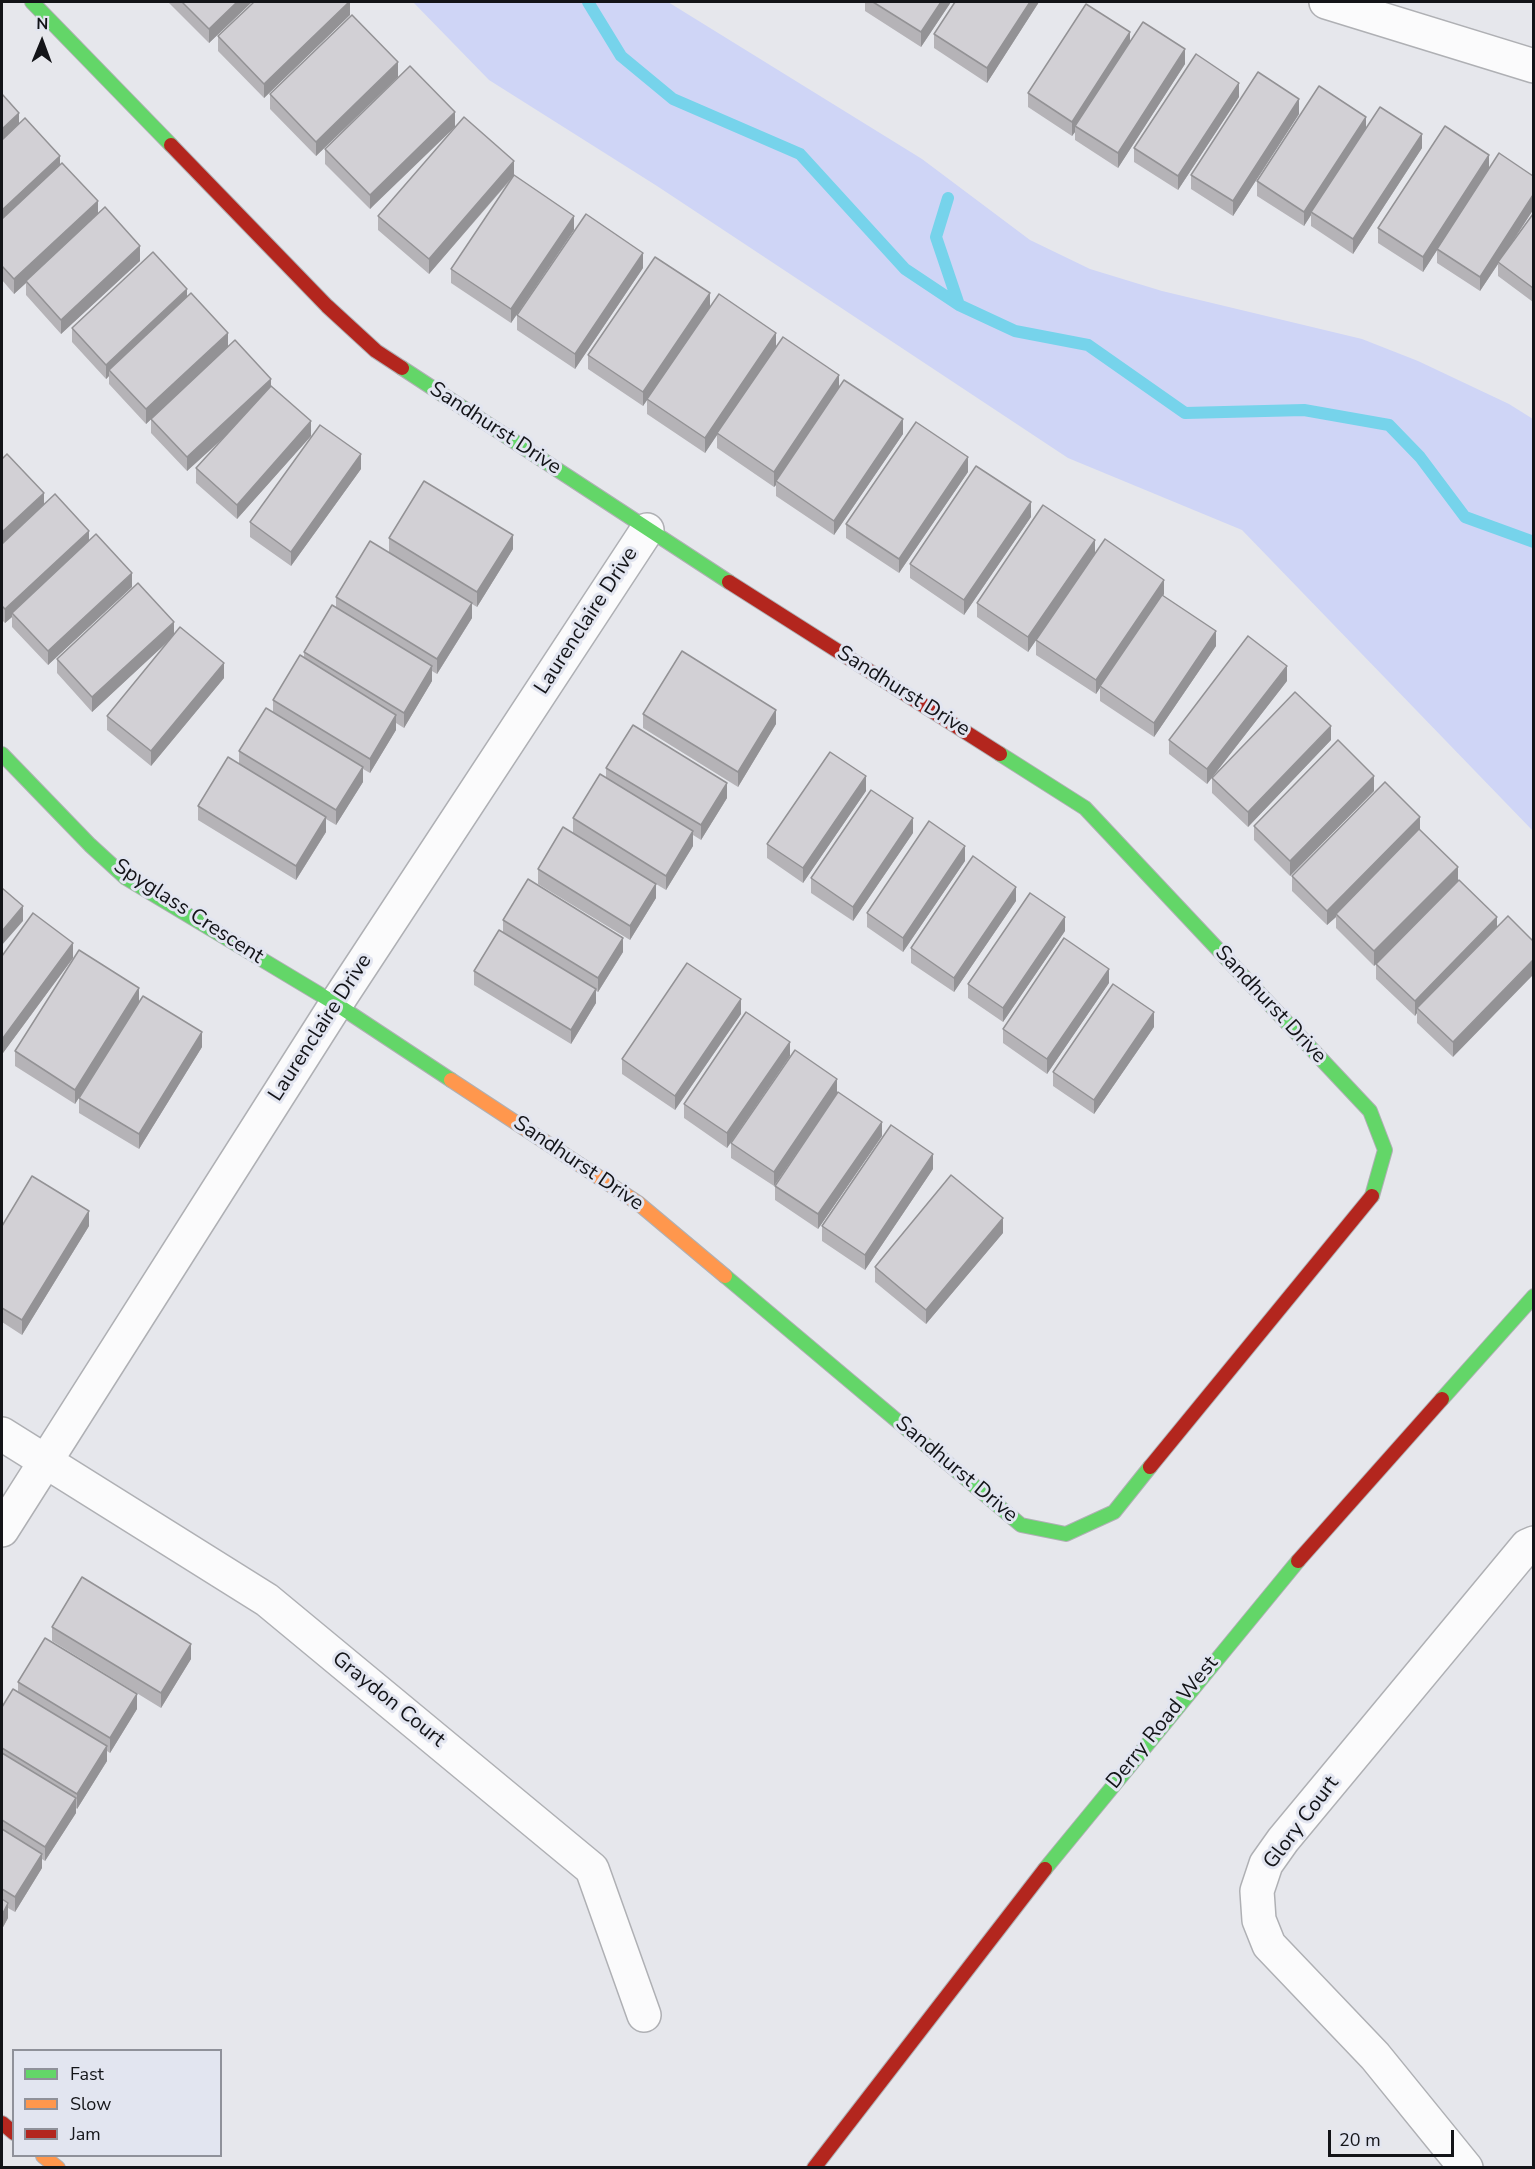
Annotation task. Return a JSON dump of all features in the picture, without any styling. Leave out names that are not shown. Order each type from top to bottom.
[{"type":"street","name":"Sandhurst Drive","points":[[32,2],[327,306],[376,351],[647,530],[1085,808],[1370,1111],[1385,1150],[1374,1194],[1114,1512],[1066,1534],[1021,1525],[638,1203],[336,1004]]},
{"type":"street","points":[[1326,2],[1533,66]]},
{"type":"street","name":"Laurenclaire Drive","points":[[2,1530],[336,1004],[647,530]]},
{"type":"street","name":"Spyglass Crescent","points":[[2,754],[90,845],[126,878],[336,1004]]},
{"type":"street","name":"Derry Road West","points":[[814,2168],[1010,1911],[1277,1584],[1533,1296]]},
{"type":"street","points":[[2,1434],[45,1461]]},
{"type":"street","name":"Graydon Court","points":[[45,1461],[267,1600],[592,1869],[644,2015]]},
{"type":"street","name":"Glory Court","points":[[1466,2168],[1375,2056],[1269,1946],[1259,1920],[1257,1891],[1266,1864],[1283,1840],[1527,1546],[1533,1543]]},
{"type":"street","points":[[44,2157],[58,2168]]},
{"type":"shaded area","points":[[413,2],[668,2],[922,159],[1030,240],[1090,269],[1162,291],[1362,339],[1418,361],[1509,404],[1533,419],[1533,831],[1242,530],[1068,458],[657,186],[489,80]]},
{"type":"building","points":[[182,2],[237,2],[209,29]]},
{"type":"building","points":[[254,2],[349,2],[264,84],[218,36]]},
{"type":"building","points":[[873,2],[941,2],[921,32]]},
{"type":"building","points":[[955,2],[1030,2],[987,68],[934,34]]},
{"type":"building","points":[[1086,4],[1130,32],[1072,122],[1028,93]]},
{"type":"building","points":[[352,15],[398,62],[316,142],[270,94]]},
{"type":"building","points":[[1143,22],[1185,49],[1118,153],[1075,126]]},
{"type":"building","points":[[1196,54],[1239,83],[1178,176],[1134,148]]},
{"type":"building","points":[[410,66],[455,112],[370,195],[325,149]]},
{"type":"building","points":[[1258,72],[1299,99],[1233,201],[1191,175]]},
{"type":"building","points":[[1319,86],[1366,117],[1304,212],[1257,181]]},
{"type":"building","points":[[2,94],[19,113],[2,129]]},
{"type":"building","points":[[1380,107],[1422,134],[1353,239],[1311,212]]},
{"type":"building","points":[[464,117],[514,161],[429,259],[378,216]]},
{"type":"building","points":[[25,118],[60,156],[2,210],[2,140]]},
{"type":"building","points":[[1445,126],[1489,155],[1423,257],[1378,228]]},
{"type":"building","points":[[1499,153],[1533,176],[1533,195],[1480,277],[1437,249]]},
{"type":"building","points":[[62,163],[98,201],[14,279],[2,266],[2,219]]},
{"type":"building","points":[[514,175],[574,216],[511,309],[451,269]]},
{"type":"building","points":[[105,207],[140,246],[61,320],[26,281]]},
{"type":"building","points":[[586,214],[643,253],[575,354],[517,315]]},
{"type":"building","points":[[1533,214],[1533,288],[1498,262]]},
{"type":"building","points":[[153,252],[187,289],[106,365],[72,328]]},
{"type":"building","points":[[655,257],[710,293],[643,392],[588,355]]},
{"type":"building","points":[[191,293],[228,333],[146,409],[109,370]]},
{"type":"building","points":[[719,294],[776,333],[705,438],[647,399]]},
{"type":"building","points":[[783,337],[839,375],[774,472],[717,433]]},
{"type":"building","points":[[235,340],[271,379],[187,457],[151,419]]},
{"type":"building","points":[[844,380],[903,419],[834,521],[776,481]]},
{"type":"building","points":[[271,386],[311,421],[237,505],[196,468]]},
{"type":"building","points":[[916,422],[968,457],[899,559],[846,524]]},
{"type":"building","points":[[320,425],[361,454],[291,552],[250,522]]},
{"type":"building","points":[[7,454],[44,493],[2,532],[2,459]]},
{"type":"building","points":[[976,466],[1031,502],[964,600],[910,564]]},
{"type":"building","points":[[424,481],[513,535],[477,592],[389,538]]},
{"type":"building","points":[[55,494],[89,531],[5,609],[2,606],[2,544]]},
{"type":"building","points":[[1043,505],[1095,540],[1028,637],[977,603]]},
{"type":"building","points":[[96,534],[132,573],[48,651],[12,613]]},
{"type":"building","points":[[1105,539],[1164,580],[1096,680],[1036,640]]},
{"type":"building","points":[[370,541],[472,603],[437,659],[336,597]]},
{"type":"building","points":[[138,583],[174,622],[92,697],[57,659]]},
{"type":"building","points":[[1162,595],[1216,631],[1154,723],[1100,686]]},
{"type":"building","points":[[332,605],[432,666],[404,713],[304,652]]},
{"type":"building","points":[[180,627],[224,663],[151,751],[107,716]]},
{"type":"building","points":[[1248,636],[1287,666],[1207,769],[1169,740]]},
{"type":"building","points":[[682,651],[776,710],[738,772],[643,714]]},
{"type":"building","points":[[300,655],[396,715],[370,759],[273,700]]},
{"type":"building","points":[[1295,692],[1331,726],[1248,812],[1212,778]]},
{"type":"building","points":[[266,708],[363,767],[336,810],[239,751]]},
{"type":"building","points":[[633,725],[727,783],[701,825],[606,768]]},
{"type":"building","points":[[1338,740],[1374,776],[1290,861],[1254,826]]},
{"type":"building","points":[[830,752],[866,776],[803,868],[767,844]]},
{"type":"building","points":[[228,757],[326,817],[296,866],[198,806]]},
{"type":"building","points":[[600,774],[693,831],[666,876],[573,818]]},
{"type":"building","points":[[1385,782],[1420,817],[1327,911],[1292,876]]},
{"type":"building","points":[[871,790],[913,818],[853,907],[811,878]]},
{"type":"building","points":[[929,821],[965,846],[903,938],[867,913]]},
{"type":"building","points":[[563,827],[656,884],[630,926],[538,869]]},
{"type":"building","points":[[1419,829],[1458,867],[1374,951],[1336,914]]},
{"type":"building","points":[[973,856],[1016,887],[954,978],[911,948]]},
{"type":"building","points":[[528,879],[623,938],[598,978],[503,920]]},
{"type":"building","points":[[1459,880],[1497,917],[1415,1001],[1376,964]]},
{"type":"building","points":[[2,888],[23,906],[2,931]]},
{"type":"building","points":[[1030,893],[1065,917],[1003,1008],[968,984]]},
{"type":"building","points":[[33,913],[73,943],[3,1038],[2,956]]},
{"type":"building","points":[[1508,916],[1533,941],[1533,960],[1453,1042],[1417,1008]]},
{"type":"building","points":[[499,930],[596,989],[571,1030],[474,971]]},
{"type":"building","points":[[1064,938],[1109,969],[1047,1059],[1003,1029]]},
{"type":"building","points":[[79,950],[139,988],[75,1090],[15,1051]]},
{"type":"building","points":[[687,963],[741,999],[675,1096],[622,1059]]},
{"type":"building","points":[[1113,984],[1154,1012],[1094,1100],[1053,1072]]},
{"type":"building","points":[[143,996],[202,1032],[139,1134],[79,1098]]},
{"type":"building","points":[[746,1012],[790,1042],[727,1133],[684,1104]]},
{"type":"building","points":[[795,1050],[837,1079],[774,1172],[731,1143]]},
{"type":"building","points":[[838,1092],[882,1122],[818,1214],[775,1186]]},
{"type":"building","points":[[891,1125],[933,1154],[865,1255],[822,1226]]},
{"type":"building","points":[[951,1175],[1003,1218],[926,1310],[875,1267]]},
{"type":"building","points":[[32,1176],[89,1211],[22,1320],[2,1308],[2,1226]]},
{"type":"building","points":[[82,1577],[191,1644],[161,1693],[52,1627]]},
{"type":"building","points":[[45,1638],[137,1694],[110,1738],[18,1682]]},
{"type":"building","points":[[13,1689],[107,1746],[77,1794],[2,1748],[2,1707]]},
{"type":"building","points":[[2,1753],[76,1798],[45,1847],[2,1820]]},
{"type":"building","points":[[2,1829],[42,1854],[15,1897],[2,1889]]},
{"type":"building","points":[[2,1899],[8,1903],[2,1915]]},
{"type":"waterway","points":[[588,2],[621,56],[673,99],[800,154],[905,269],[959,305],[1015,331],[1088,345],[1185,413],[1304,410],[1389,425],[1420,457],[1465,517],[1534,542]]},
{"type":"waterway","points":[[948,198],[936,237],[959,305]]},
{"type":"traffic: fast","points":[[32,2],[171,145]]},
{"type":"traffic: fast","points":[[402,368],[729,582]]},
{"type":"traffic: fast","points":[[2,754],[90,845],[126,878],[336,1004],[451,1080]]},
{"type":"traffic: fast","points":[[1000,754],[1085,808],[1370,1111],[1385,1150],[1372,1196]]},
{"type":"traffic: fast","points":[[725,1276],[1021,1525],[1066,1534],[1114,1512],[1150,1467]]},
{"type":"traffic: fast","points":[[1442,1399],[1534,1296]]},
{"type":"traffic: fast","points":[[1045,1869],[1298,1561]]},
{"type":"traffic: slow","points":[[451,1080],[638,1203],[725,1276]]},
{"type":"traffic: slow","points":[[44,2157],[58,2168]]},
{"type":"traffic: jam","points":[[171,145],[327,306],[376,351],[402,368]]},
{"type":"traffic: jam","points":[[729,582],[1000,754]]},
{"type":"traffic: jam","points":[[1150,1467],[1372,1196]]},
{"type":"traffic: jam","points":[[1298,1561],[1442,1399]]},
{"type":"traffic: jam","points":[[814,2168],[1045,1869]]},
{"type":"traffic: jam","points":[[2,2123],[12,2131]]}]
